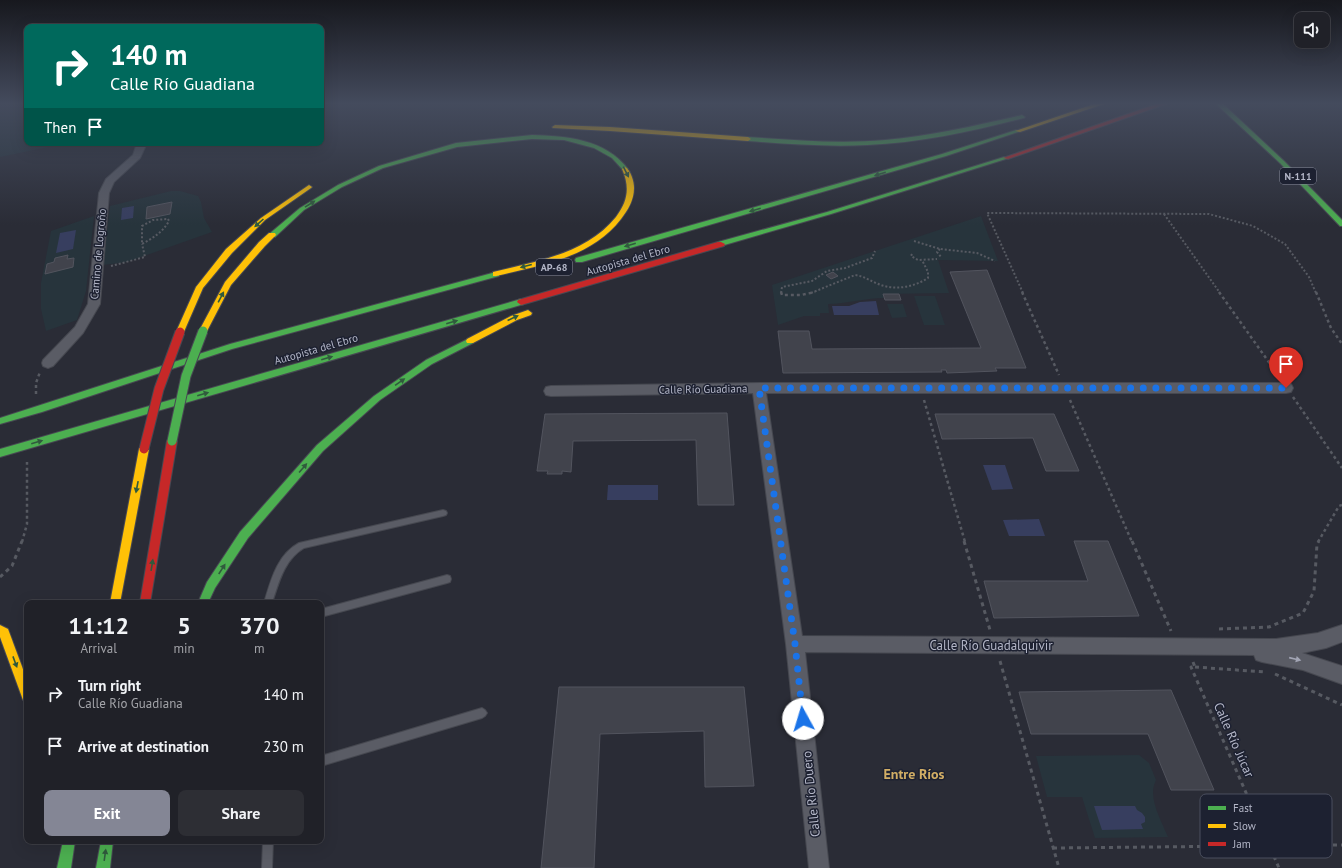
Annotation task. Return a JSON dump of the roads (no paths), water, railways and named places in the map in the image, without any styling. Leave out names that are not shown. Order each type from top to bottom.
[{"type":"highway","points":[[146,600],[172,441],[186,376],[203,331],[228,284],[262,244],[302,209],[340,186],[381,167],[456,145],[470,144]]},
{"type":"highway","points":[[25,414],[230,348],[567,254],[589,245],[604,235],[616,222],[630,201],[631,184],[626,170],[614,157],[596,147],[584,144]]},
{"type":"highway","name":"Autopista del Ebro","points":[[0,421],[769,206],[982,144]]},
{"type":"highway","name":"Autopista del Ebro","points":[[0,453],[747,238],[1049,144]]},
{"type":"highway","name":"N-111","points":[[1264,144],[1297,175],[1342,224]]},
{"type":"highway","points":[[566,298],[905,198],[954,182],[1016,155]]},
{"type":"highway","points":[[115,600],[150,417],[159,386],[180,332],[200,287],[229,251],[263,219],[316,183]]},
{"type":"highway","points":[[204,600],[211,585],[244,535],[320,448],[378,398],[429,362],[514,318],[536,309]]},
{"type":"highway","points":[[0,630],[4,633],[24,688]]},
{"type":"highway","points":[[62,844],[64,868]]},
{"type":"highway","points":[[64,868],[68,844]]},
{"type":"highway","points":[[103,868],[107,844]]},
{"type":"street","name":"Camino de Logroño","points":[[48,363],[78,330],[94,304],[104,193],[110,181],[136,156],[141,146]]},
{"type":"street","name":"Calle Río Guadiana","points":[[551,391],[759,388],[1286,388]]},
{"type":"street","name":"Calle Río Duero","points":[[759,388],[795,644],[819,868]]},
{"type":"street","name":"Calle Río Guadalquivir","points":[[795,644],[1276,647],[1308,644],[1332,638],[1342,633]]},
{"type":"street","name":"Calle Río Guadalquivir","points":[[1186,647],[1291,658],[1328,668],[1342,675]]},
{"type":"lane","points":[[269,600],[279,570],[294,548],[444,513]]},
{"type":"lane","points":[[324,612],[447,579]]},
{"type":"lane","points":[[324,759],[482,713]]},
{"type":"lane","points":[[267,868],[268,844]]},
{"type":"water","points":[[134,206],[133,218],[121,220],[122,208]]},
{"type":"water","points":[[76,230],[73,249],[56,253],[60,233]]},
{"type":"water","points":[[876,301],[879,315],[834,315],[832,306],[849,306],[860,302]]},
{"type":"water","points":[[983,465],[1005,465],[1013,489],[992,490]]},
{"type":"water","points":[[608,485],[658,485],[658,500],[607,500]]},
{"type":"water","points":[[1039,519],[1045,536],[1009,536],[1003,520]]},
{"type":"water","points":[[1094,806],[1135,806],[1137,810],[1145,817],[1145,822],[1141,824],[1143,829],[1102,830]]},
{"type":"district","name":"Entre Ríos","points":[[914,774]]}]
